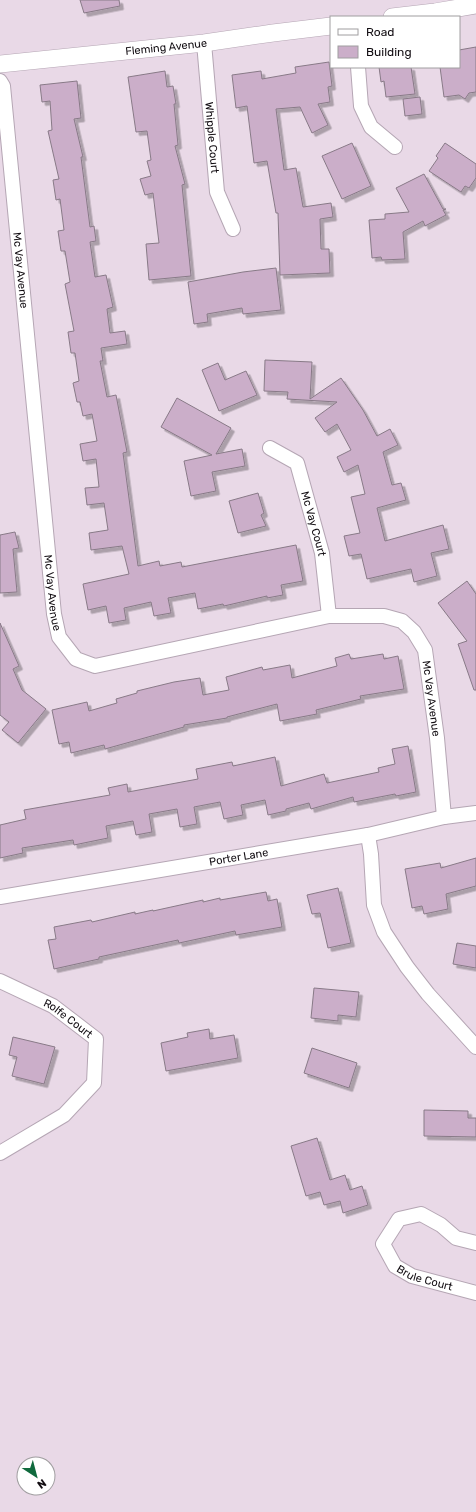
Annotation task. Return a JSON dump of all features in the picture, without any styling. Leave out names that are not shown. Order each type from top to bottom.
[{"type":"street","points":[[396,16],[434,6],[476,5]]},
{"type":"street","name":"Fleming Avenue","points":[[0,64],[204,42],[330,26]]},
{"type":"street","name":"Whipple Court","points":[[204,42],[217,192],[233,229]]},
{"type":"street","points":[[358,68],[361,106],[367,120],[371,127],[395,147]]},
{"type":"street","name":"Mc Vay Avenue","points":[[0,81],[3,86],[53,606],[59,637],[76,659],[95,666],[329,616],[384,616],[402,621],[414,632],[425,650],[437,738],[444,817]]},
{"type":"street","name":"Mc Vay Court","points":[[270,448],[297,463],[322,553],[329,616]]},
{"type":"street","name":"Porter Lane","points":[[0,897],[368,836],[444,817],[476,813]]},
{"type":"street","points":[[368,836],[372,854],[374,905],[384,932],[408,968],[428,994],[470,1034],[476,1048]]},
{"type":"street","name":"Rolfe Court","points":[[0,981],[54,1006],[96,1039],[94,1083],[64,1115],[0,1153]]},
{"type":"street","name":"Brule Court","points":[[476,1244],[456,1238],[441,1225],[421,1214],[399,1219],[383,1244],[395,1266],[412,1276],[476,1293]]},
{"type":"building","points":[[80,0],[119,0],[120,6],[84,13]]},
{"type":"building","points":[[476,47],[476,92],[469,93],[465,99],[459,95],[444,97],[440,68],[460,68],[460,50]]},
{"type":"building","points":[[329,62],[332,86],[328,87],[330,102],[318,104],[328,125],[312,133],[300,107],[276,109],[284,170],[296,168],[303,207],[331,203],[333,217],[320,219],[321,249],[329,249],[330,273],[280,275],[278,213],[276,213],[267,161],[254,163],[247,106],[236,108],[232,75],[261,71],[262,79],[296,73],[295,67]]},
{"type":"building","points":[[379,68],[411,68],[415,94],[386,97],[384,81],[381,82]]},
{"type":"building","points":[[165,71],[167,87],[173,86],[176,104],[174,104],[178,145],[175,146],[185,184],[182,185],[191,276],[149,280],[146,244],[159,243],[153,193],[145,195],[140,179],[151,176],[147,161],[151,160],[147,131],[136,132],[128,77]]},
{"type":"building","points":[[77,81],[81,118],[74,119],[83,157],[81,157],[90,227],[94,226],[96,241],[90,242],[95,277],[106,275],[113,307],[107,309],[110,333],[125,331],[127,344],[101,348],[103,361],[100,361],[107,397],[116,395],[127,452],[123,453],[138,566],[159,561],[160,566],[181,562],[182,567],[296,545],[303,581],[281,585],[283,595],[267,598],[267,596],[224,606],[223,604],[198,609],[195,593],[168,598],[171,613],[154,616],[151,602],[124,608],[126,620],[109,623],[106,606],[88,610],[83,584],[129,574],[122,546],[91,550],[89,533],[108,530],[104,503],[87,505],[85,488],[99,487],[96,459],[83,461],[80,444],[97,441],[92,414],[83,416],[80,402],[77,402],[73,383],[79,381],[75,353],[71,353],[68,332],[74,331],[65,284],[70,282],[65,251],[61,251],[58,231],[64,230],[60,199],[56,200],[53,180],[59,179],[48,131],[52,130],[50,101],[42,102],[40,85]]},
{"type":"building","points":[[420,97],[422,114],[405,116],[403,99]]},
{"type":"building","points":[[352,143],[371,186],[342,199],[322,156]]},
{"type":"building","points":[[445,143],[476,164],[476,178],[469,188],[465,186],[461,192],[429,171],[438,158],[436,156]]},
{"type":"building","points":[[424,174],[443,209],[446,209],[443,210],[446,215],[425,226],[423,221],[403,232],[405,259],[382,260],[381,257],[372,258],[369,220],[385,219],[385,214],[409,212],[396,188]]},
{"type":"building","points":[[276,268],[281,310],[243,314],[242,308],[207,314],[208,322],[194,324],[188,282],[243,272]]},
{"type":"building","points":[[265,360],[312,362],[310,399],[341,378],[363,410],[377,436],[390,429],[398,445],[383,452],[392,485],[401,483],[406,500],[377,508],[385,541],[443,525],[449,549],[431,553],[437,576],[414,582],[411,569],[367,579],[361,554],[349,556],[344,536],[360,533],[351,497],[365,494],[358,465],[344,472],[337,457],[351,450],[337,424],[325,432],[315,418],[337,402],[287,399],[288,392],[264,391]]},
{"type":"building","points":[[218,363],[225,380],[246,371],[257,395],[219,411],[202,370]]},
{"type":"building","points":[[177,398],[231,428],[216,454],[242,449],[245,466],[212,472],[216,491],[191,496],[184,461],[212,455],[161,427]]},
{"type":"building","points":[[258,493],[264,513],[261,515],[266,526],[238,533],[229,501]]},
{"type":"building","points":[[15,532],[19,548],[13,549],[17,592],[0,593],[0,535]]},
{"type":"building","points":[[467,581],[476,594],[476,690],[474,690],[458,644],[467,641],[438,603]]},
{"type":"building","points":[[0,623],[19,666],[13,669],[22,690],[46,709],[18,743],[2,730],[9,722],[0,715]]},
{"type":"building","points":[[349,654],[351,659],[383,654],[384,659],[398,656],[404,689],[360,696],[361,699],[316,710],[317,714],[280,721],[277,704],[227,718],[184,725],[184,727],[105,749],[104,745],[71,753],[69,742],[59,744],[52,710],[87,702],[89,711],[117,703],[116,699],[137,693],[137,691],[174,682],[200,678],[203,695],[229,690],[226,677],[262,667],[263,670],[290,665],[292,678],[337,666],[335,658]]},
{"type":"building","points":[[408,746],[416,792],[396,796],[395,794],[354,802],[353,797],[311,809],[309,803],[286,809],[286,811],[268,815],[265,800],[241,805],[243,815],[224,819],[220,802],[194,807],[197,824],[180,827],[177,809],[149,814],[152,832],[136,835],[133,821],[106,826],[108,838],[74,845],[73,840],[22,848],[23,853],[0,858],[0,825],[26,819],[24,810],[110,795],[108,788],[127,784],[128,792],[198,779],[196,769],[232,762],[233,766],[275,757],[281,786],[324,774],[327,783],[379,772],[378,768],[395,764],[392,749]]},
{"type":"building","points":[[476,858],[476,886],[446,894],[448,909],[424,914],[422,906],[412,908],[405,869],[440,863],[441,868]]},
{"type":"building","points":[[338,888],[351,943],[328,948],[320,913],[312,914],[307,895]]},
{"type":"building","points":[[266,892],[268,901],[277,899],[282,927],[236,935],[235,931],[179,943],[178,940],[99,957],[99,959],[54,969],[48,940],[56,939],[54,927],[91,920],[92,922],[135,912],[135,914],[153,911],[203,900],[203,902],[220,898],[220,900]]},
{"type":"building","points":[[457,943],[476,946],[476,968],[453,964]]},
{"type":"building","points":[[314,988],[359,992],[356,1017],[338,1015],[338,1021],[311,1018]]},
{"type":"building","points":[[209,1029],[210,1039],[234,1035],[238,1058],[166,1071],[161,1043],[188,1037],[187,1033]]},
{"type":"building","points":[[13,1037],[55,1047],[44,1084],[12,1076],[17,1057],[9,1055]]},
{"type":"building","points":[[312,1048],[357,1063],[349,1088],[304,1073]]},
{"type":"building","points":[[424,1110],[468,1111],[468,1118],[476,1118],[476,1137],[424,1136]]},
{"type":"building","points":[[317,1138],[330,1180],[345,1175],[350,1190],[362,1186],[368,1205],[343,1213],[340,1201],[324,1205],[320,1192],[306,1196],[291,1146]]}]
